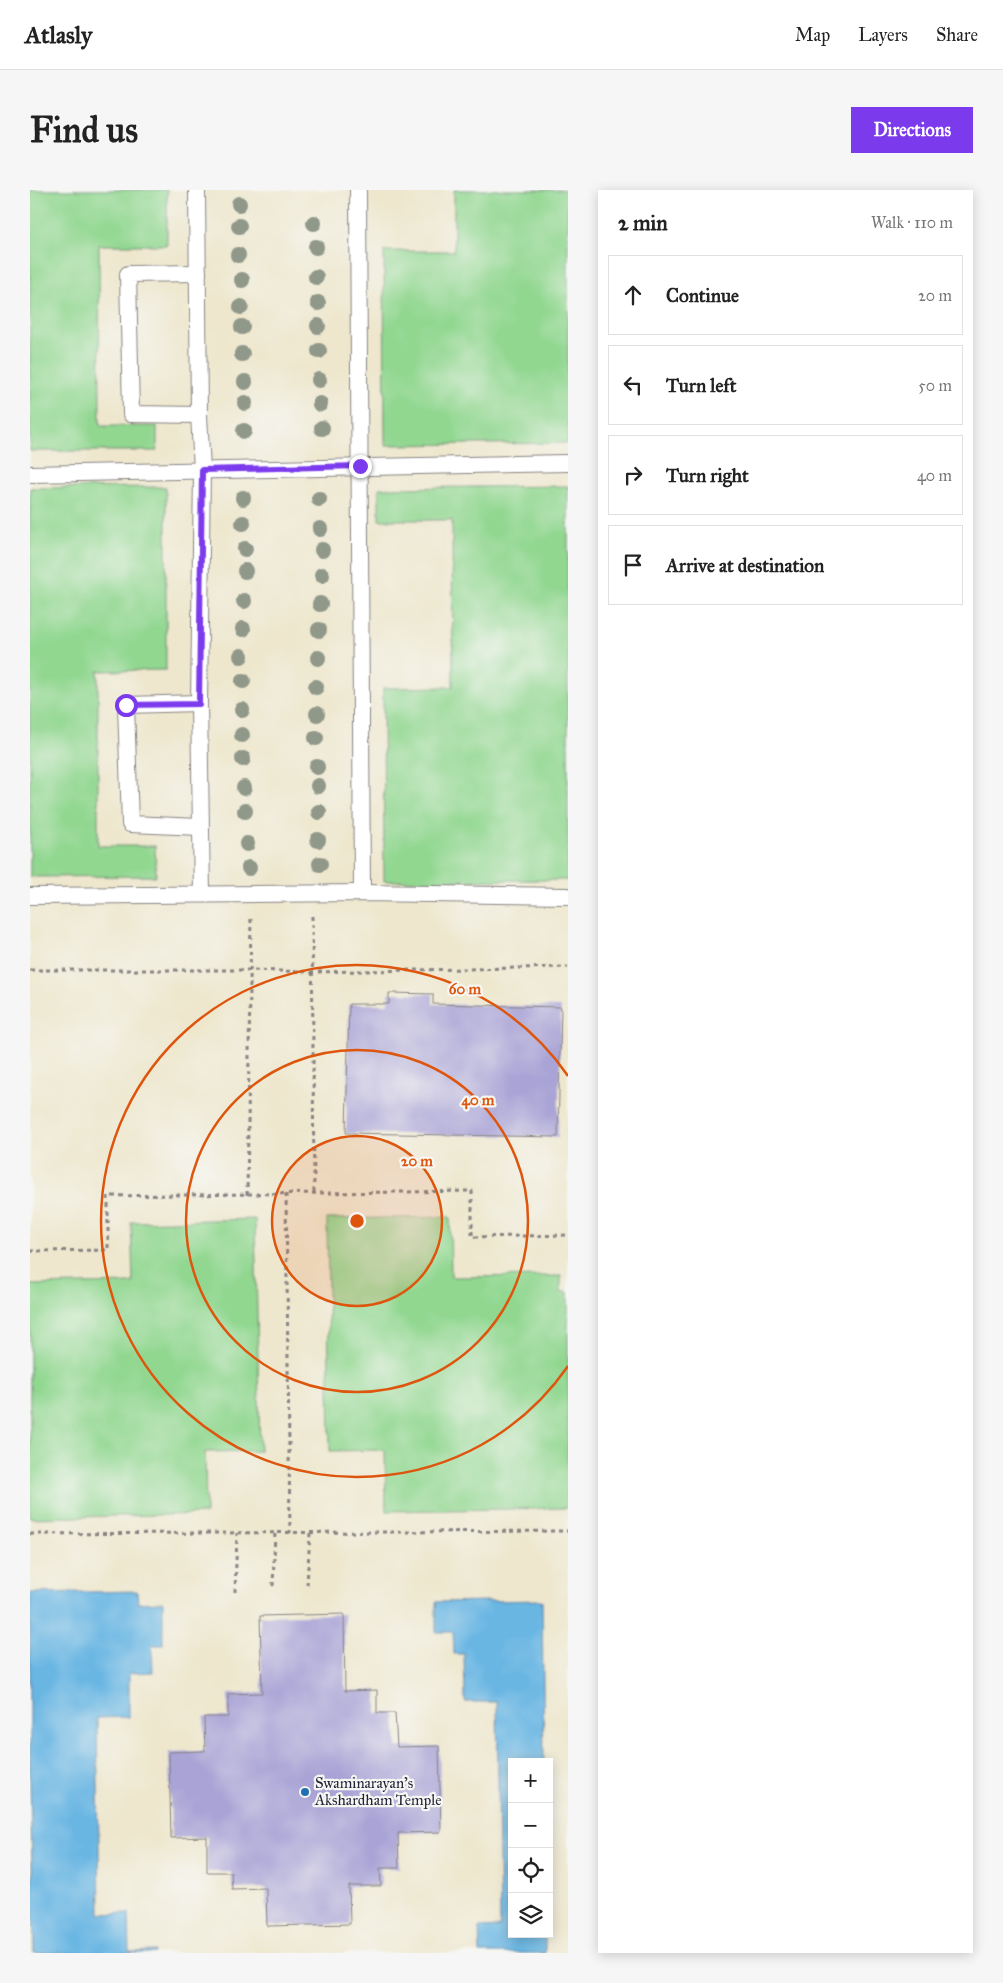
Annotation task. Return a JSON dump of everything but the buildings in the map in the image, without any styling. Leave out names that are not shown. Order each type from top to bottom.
[{"type":"street","points":[[197,190],[199,415],[202,470],[199,704],[202,894]]},
{"type":"street","points":[[358,190],[362,892]]},
{"type":"street","points":[[198,273],[128,274],[131,414],[199,415]]},
{"type":"street","points":[[30,474],[568,463]]},
{"type":"street","points":[[199,704],[126,705],[130,824],[200,827]]},
{"type":"street","points":[[30,896],[362,892],[568,896]]},
{"type":"path","points":[[312,893],[314,1193]]},
{"type":"path","points":[[248,1195],[252,894]]},
{"type":"path","points":[[30,970],[251,970],[312,972],[568,967]]},
{"type":"path","points":[[30,1251],[108,1250],[108,1196],[472,1191],[472,1237],[568,1235]]},
{"type":"path","points":[[286,1194],[290,1533]]},
{"type":"path","points":[[30,1534],[568,1531]]},
{"type":"path","points":[[272,1586],[275,1532]]},
{"type":"path","points":[[235,1592],[237,1533]]},
{"type":"path","points":[[307,1585],[310,1533]]},
{"type":"green space","points":[[30,190],[167,190],[167,245],[99,245],[100,426],[157,426],[157,451],[30,451]]},
{"type":"green space","points":[[454,190],[568,190],[568,443],[385,445],[384,251],[454,251]]},
{"type":"green space","points":[[568,486],[568,880],[384,881],[383,688],[453,687],[452,520],[379,520],[379,488]]},
{"type":"green space","points":[[166,487],[166,670],[98,671],[98,846],[155,846],[156,876],[30,877],[30,488]]},
{"type":"green space","points":[[450,1217],[451,1277],[561,1276],[561,1292],[568,1292],[568,1508],[386,1511],[385,1450],[330,1451],[327,1219]]},
{"type":"green space","points":[[255,1219],[260,1451],[205,1452],[206,1514],[30,1518],[30,1285],[133,1283],[131,1222]]},
{"type":"water","points":[[137,1591],[138,1603],[163,1602],[163,1645],[152,1645],[153,1672],[129,1673],[129,1717],[97,1718],[100,1914],[129,1913],[130,1952],[155,1951],[155,1953],[34,1953],[30,1779],[30,1593]]},
{"type":"water","points":[[542,1600],[544,1758],[508,1758],[508,1938],[545,1938],[545,1953],[480,1953],[479,1928],[500,1927],[497,1702],[465,1702],[464,1654],[454,1654],[453,1632],[436,1632],[436,1602]]},
{"type":"place","name":"Swaminarayan's Akshardham Temple","points":[[305,1792]]},
{"type":"route","points":[[126,705],[199,704],[202,470],[360,466]]}]
